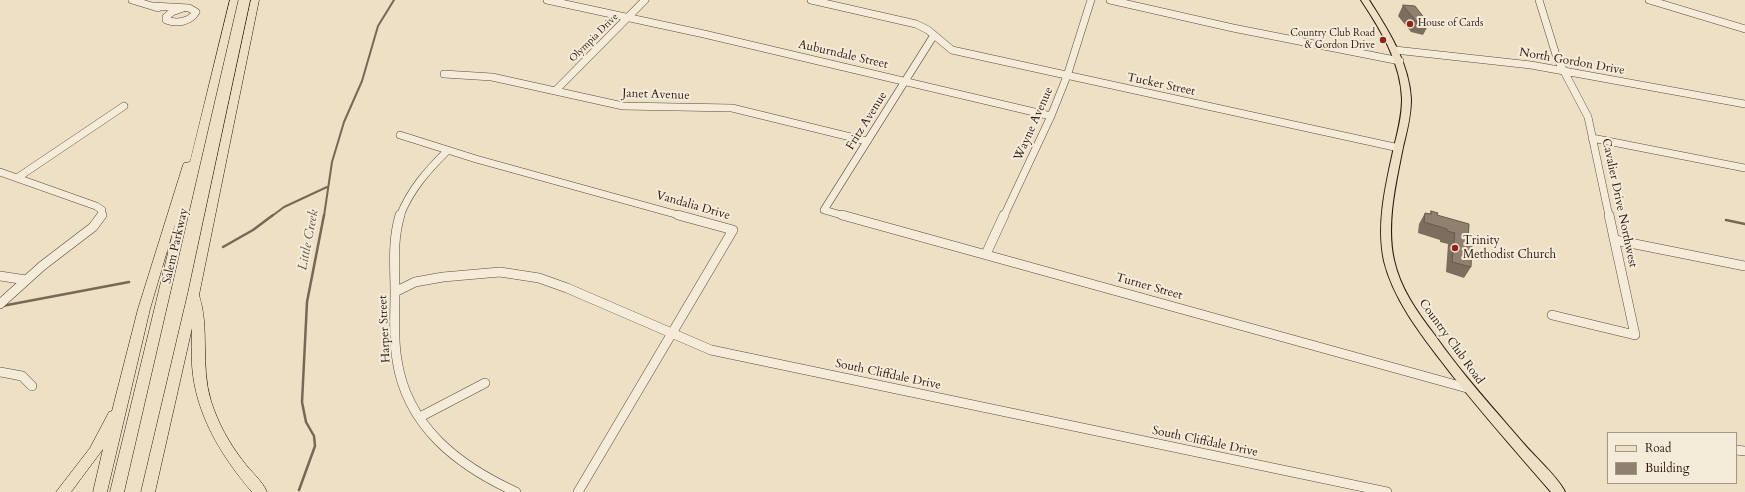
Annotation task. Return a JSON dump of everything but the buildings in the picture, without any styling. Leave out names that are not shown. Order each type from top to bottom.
[{"type":"highway","name":"Salem Parkway","points":[[117,492],[172,267],[199,145],[234,0]]},
{"type":"highway","points":[[148,492],[194,293],[255,0]]},
{"type":"highway","points":[[100,492],[121,401],[158,260],[189,162],[199,145]]},
{"type":"highway","points":[[194,293],[198,312],[198,367],[200,383],[207,405],[226,448],[235,463],[260,492]]},
{"type":"highway","points":[[63,492],[95,452],[121,401]]},
{"type":"main road","name":"Country Club Road","points":[[1365,0],[1395,50],[1400,61],[1406,88],[1406,114],[1386,211],[1386,234],[1389,260],[1398,286],[1412,313],[1467,388],[1559,492]]},
{"type":"street","points":[[132,0],[162,10],[168,22],[178,22],[195,15],[196,12],[194,9],[153,6]]},
{"type":"street","name":"Auburndale Street","points":[[547,0],[629,16],[1051,116]]},
{"type":"street","name":"Olympia Drive","points":[[556,90],[645,0]]},
{"type":"street","name":"Tucker Street","points":[[811,0],[904,21],[928,30],[952,50],[1399,148]]},
{"type":"street","name":"Wayne Avenue","points":[[986,254],[1051,116],[1067,76],[1091,0]]},
{"type":"street","points":[[1110,0],[1233,28],[1400,61]]},
{"type":"street","name":"Cavalier Drive Northwest","points":[[1539,0],[1553,46],[1584,108],[1615,240],[1635,335],[1552,315]]},
{"type":"street","points":[[1649,0],[1745,29]]},
{"type":"street","points":[[166,17],[172,12],[183,8]]},
{"type":"street","points":[[934,35],[928,44],[952,50]]},
{"type":"street","name":"Fritz Avenue","points":[[824,210],[928,44]]},
{"type":"street","name":"North Gordon Drive","points":[[1395,50],[1474,58],[1565,71],[1745,104]]},
{"type":"street","name":"Janet Avenue","points":[[444,74],[492,77],[623,106],[732,108],[867,141]]},
{"type":"street","points":[[17,178],[124,106]]},
{"type":"street","name":"Vandalia Drive","points":[[400,135],[447,150],[733,230],[578,492]]},
{"type":"street","points":[[1592,138],[1745,168]]},
{"type":"street","name":"Harper Street","points":[[447,150],[416,183],[403,204],[394,246],[395,336],[397,362],[404,387],[414,410],[420,417],[426,430],[442,448],[465,466],[490,481],[516,492]]},
{"type":"street","points":[[0,172],[96,206],[102,210],[102,215],[93,227],[26,280],[0,304]]},
{"type":"street","name":"Turner Street","points":[[824,210],[1467,388]]},
{"type":"street","points":[[1615,240],[1745,266]]},
{"type":"street","name":"South Cliffdale Drive","points":[[395,292],[416,282],[443,277],[500,272],[539,278],[567,288],[711,350],[1387,492]]},
{"type":"street","points":[[0,276],[26,280]]},
{"type":"street","points":[[0,372],[22,376],[32,386]]},
{"type":"street","points":[[420,417],[485,383]]},
{"type":"waterway","name":"Little Creek","points":[[324,216],[332,162],[344,122],[362,81],[378,26],[394,0]]},
{"type":"waterway","points":[[272,216],[284,207],[327,187]]},
{"type":"waterway","points":[[223,247],[253,230],[273,215]]},
{"type":"waterway","name":"Little Creek","points":[[299,490],[315,446],[314,436],[306,422],[302,402],[307,302],[324,215]]},
{"type":"waterway","points":[[1726,220],[1745,224]]},
{"type":"waterway","points":[[2,306],[129,282]]},
{"type":"place","name":"House of Cards","points":[[1410,24]]},
{"type":"place","name":"Country Club Road & Gordon Drive","points":[[1383,40]]},
{"type":"place","name":"Trinity Methodist Church","points":[[1455,248]]}]
